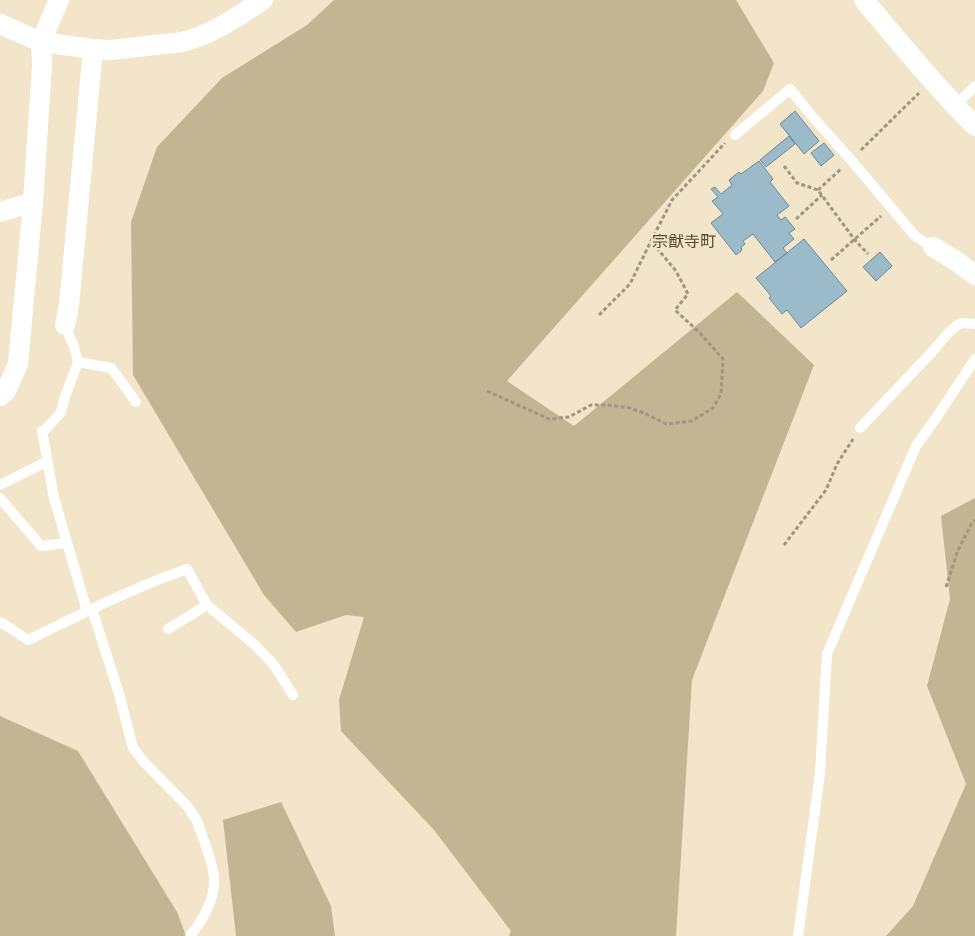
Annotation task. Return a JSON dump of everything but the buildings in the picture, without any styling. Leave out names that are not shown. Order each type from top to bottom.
[{"type":"street","points":[[0,396],[6,391],[18,364],[32,202],[42,42],[58,0]]},
{"type":"street","points":[[0,24],[42,42],[112,50],[193,40],[229,22],[262,0]]},
{"type":"street","points":[[864,0],[932,80],[975,126]]},
{"type":"street","points":[[65,325],[69,305],[93,49]]},
{"type":"street","points":[[0,212],[32,202]]},
{"type":"street","points":[[933,247],[975,275]]},
{"type":"lane","points":[[955,106],[975,86]]},
{"type":"lane","points":[[735,135],[790,88],[916,237],[933,247]]},
{"type":"lane","points":[[860,428],[948,333],[962,323],[975,324]]},
{"type":"lane","points":[[65,325],[78,362],[61,412],[42,431],[54,498],[67,543],[119,694],[133,748],[144,763],[188,807],[198,822],[212,865],[214,880],[212,898],[203,919],[190,936]]},
{"type":"lane","points":[[798,936],[820,773],[827,654],[916,446],[975,359]]},
{"type":"lane","points":[[78,362],[111,368],[136,402]]},
{"type":"lane","points":[[0,485],[48,461]]},
{"type":"lane","points":[[0,498],[41,546],[67,543]]},
{"type":"lane","points":[[0,622],[9,626],[28,640],[90,610],[187,569],[207,604],[255,645],[274,665],[293,695]]},
{"type":"lane","points":[[168,630],[207,604]]},
{"type":"path","points":[[851,160],[932,80]]},
{"type":"path","points":[[598,315],[630,284],[672,200],[722,145]]},
{"type":"path","points":[[784,166],[798,183],[818,190],[854,239],[868,254]]},
{"type":"path","points":[[818,190],[830,178]]},
{"type":"path","points":[[796,219],[822,195]]},
{"type":"path","points":[[831,260],[891,207]]},
{"type":"path","points":[[488,391],[549,419],[569,417],[591,405],[608,405],[630,408],[666,424],[692,421],[713,408],[721,394],[724,359],[675,310],[688,294],[676,271],[651,241]]},
{"type":"path","points":[[784,545],[826,490],[837,464],[860,428]]},
{"type":"path","points":[[946,587],[958,550],[975,520]]},
{"type":"shaded area","points":[[334,0],[736,0],[774,63],[763,91],[507,381],[574,426],[737,292],[814,365],[692,680],[676,936],[509,936],[511,931],[434,830],[341,731],[339,700],[364,617],[346,615],[296,632],[264,595],[133,375],[131,222],[157,147],[222,78],[307,25]]},
{"type":"shaded area","points":[[975,498],[975,936],[886,936],[913,906],[966,784],[927,686],[950,599],[941,516]]},
{"type":"shaded area","points":[[0,716],[78,751],[177,912],[186,936],[0,936]]},
{"type":"shaded area","points":[[281,802],[331,906],[335,936],[236,936],[223,820]]},
{"type":"district","name":"宗猷寺町","points":[[684,241]]}]
